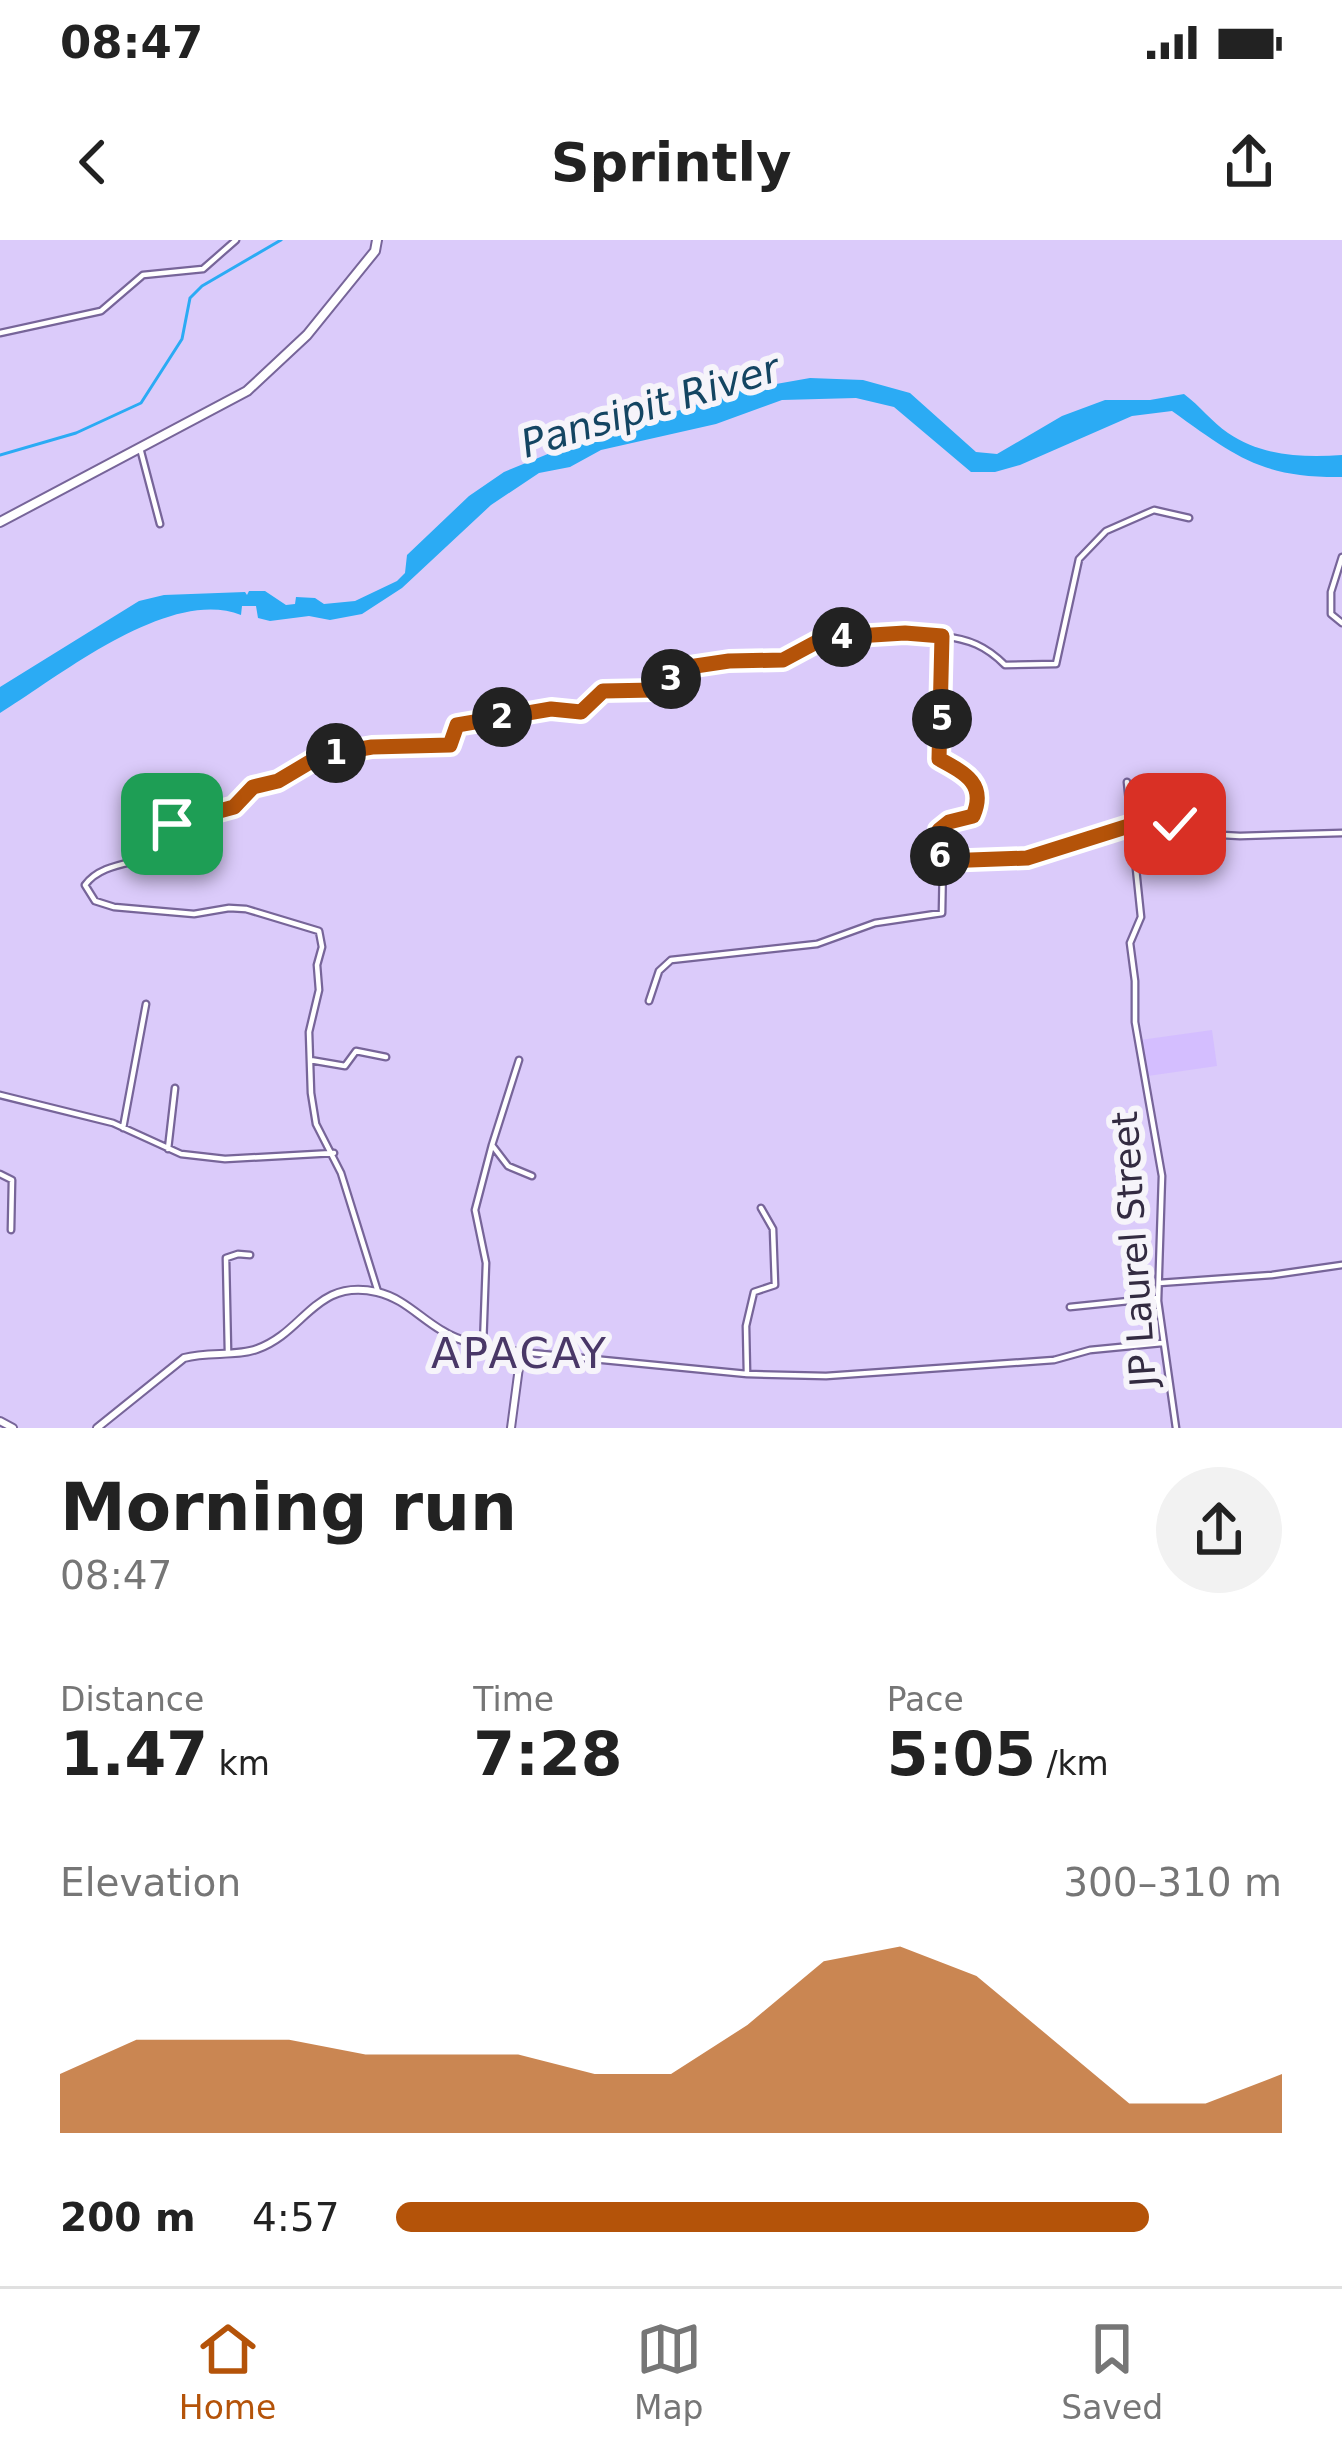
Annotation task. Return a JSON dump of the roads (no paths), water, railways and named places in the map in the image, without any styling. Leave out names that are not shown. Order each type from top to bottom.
[{"type":"main road","points":[[0,522],[248,391],[307,334],[375,250],[377,240]]},
{"type":"street","points":[[0,332],[101,311],[143,275],[202,268],[236,240]]},
{"type":"street","points":[[140,448],[160,524]]},
{"type":"street","points":[[378,1292],[334,1154],[316,1124],[309,1032],[319,990],[320,932],[246,909],[194,914],[114,907],[95,901],[87,892],[88,878],[162,854],[169,849],[165,829],[172,824],[234,807],[253,787],[278,781],[320,756],[372,747],[450,745],[457,725],[551,709],[581,712],[603,691],[654,690],[664,687],[682,668],[783,660],[824,638],[889,633],[942,636],[988,648],[1005,665],[1056,664],[1079,560],[1106,531],[1154,510],[1189,518]]},
{"type":"street","points":[[1342,557],[1329,604],[1330,614],[1342,623]]},
{"type":"street","points":[[649,1001],[659,971],[671,960],[817,944],[875,923],[942,913],[939,830],[973,816],[978,790],[971,777],[939,759],[942,636]]},
{"type":"street","name":"JP Laurel Street","points":[[1127,782],[1141,917],[1130,943],[1135,1022],[1162,1176],[1158,1298],[1176,1428]]},
{"type":"street","points":[[943,861],[1027,858],[1129,827],[1199,825],[1222,836],[1342,833]]},
{"type":"street","points":[[123,1128],[146,1004]]},
{"type":"street","points":[[309,1059],[345,1066],[356,1051],[386,1057]]},
{"type":"street","points":[[483,1346],[486,1263],[475,1210],[519,1060]]},
{"type":"street","points":[[168,1149],[175,1088]]},
{"type":"street","points":[[0,1095],[123,1128],[168,1149],[225,1159],[334,1154]]},
{"type":"street","points":[[492,1145],[508,1166],[532,1176]]},
{"type":"street","points":[[0,1174],[12,1180],[11,1230]]},
{"type":"street","points":[[747,1374],[746,1326],[754,1292],[775,1285],[773,1229],[761,1208]]},
{"type":"street","points":[[228,1352],[226,1258],[250,1255]]},
{"type":"street","points":[[1159,1282],[1271,1275],[1342,1264]]},
{"type":"street","points":[[97,1428],[184,1358],[252,1351],[331,1294],[348,1290],[378,1292],[405,1304],[442,1331],[483,1346],[747,1374],[826,1376],[1054,1360],[1090,1350],[1162,1343]]},
{"type":"street","points":[[1070,1307],[1158,1298]]},
{"type":"street","points":[[511,1428],[521,1352]]},
{"type":"street","points":[[0,1421],[13,1428]]},
{"type":"water","points":[[810,378],[863,380],[910,393],[976,452],[997,454],[1062,416],[1105,400],[1184,394],[1222,429],[1254,447],[1298,455],[1342,455],[1342,477],[1290,473],[1250,461],[1172,411],[1132,416],[1020,465],[971,472],[894,407],[856,398],[782,400],[716,424],[601,450],[570,467],[539,473],[491,505],[402,588],[362,614],[270,621],[258,618],[256,606],[242,606],[241,615],[213,609],[182,613],[116,640],[0,713],[0,687],[139,601],[164,595],[265,591],[286,605],[295,604],[296,597],[315,598],[324,604],[355,601],[397,581],[405,573],[407,555],[469,496],[504,472],[565,447],[742,390]]},
{"type":"waterway","points":[[0,455],[76,433],[141,403],[182,339],[190,298],[202,286],[281,240]]},
{"type":"district","name":"APACAY","points":[[520,1353]]},
{"type":"water label","name":"Pansipit River","points":[[650,406]]}]
